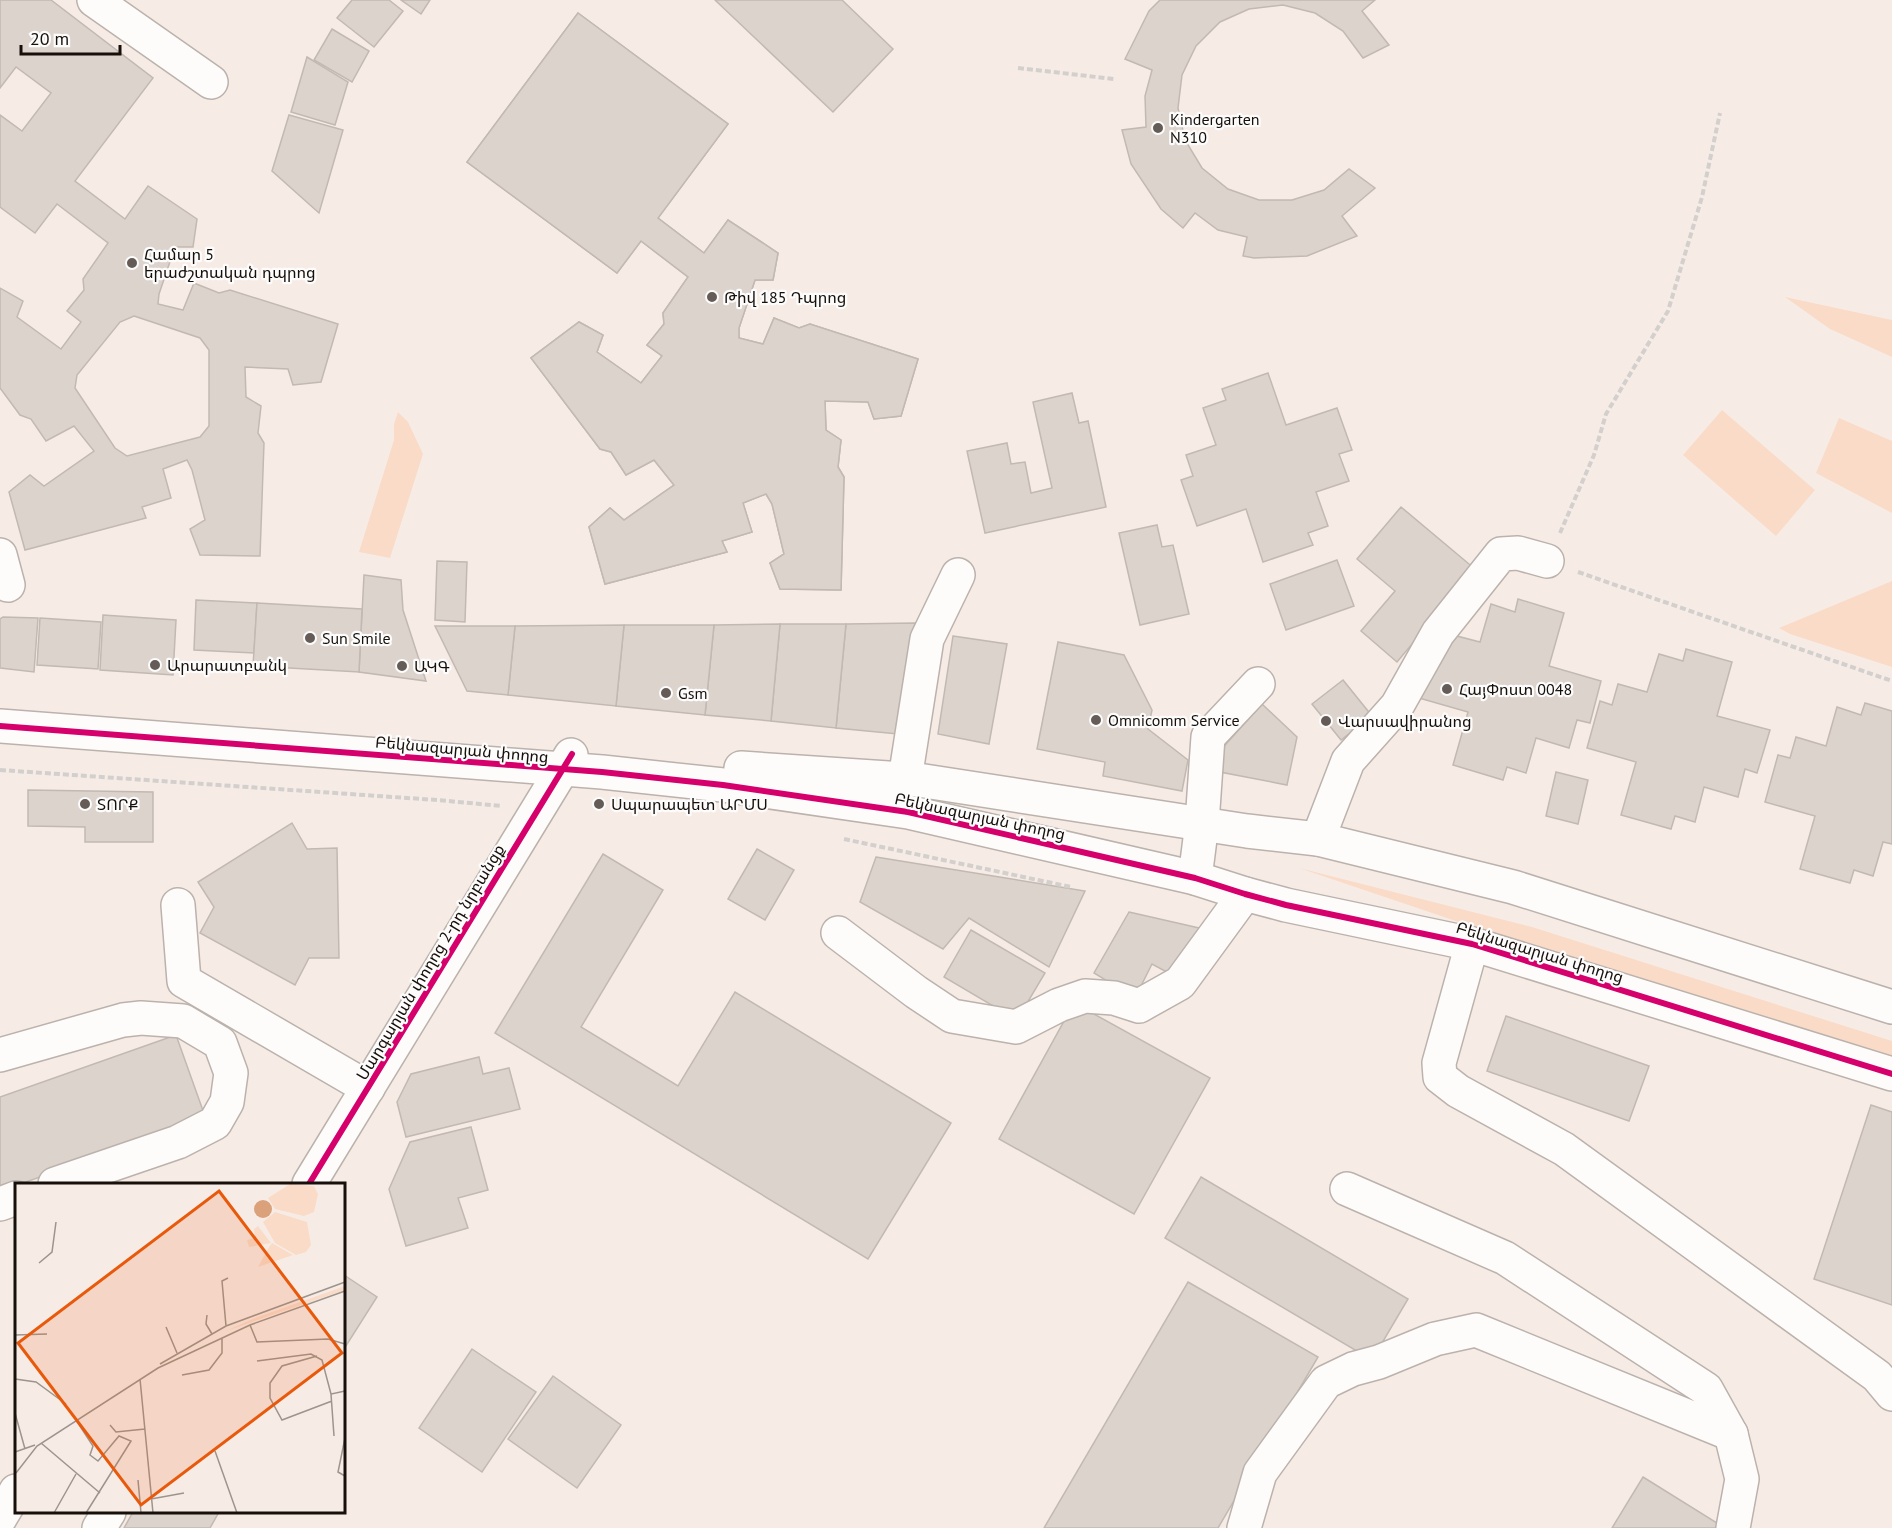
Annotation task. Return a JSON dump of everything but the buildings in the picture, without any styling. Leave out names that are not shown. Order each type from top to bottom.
[{"type":"street","points":[[94,0],[211,82]]},
{"type":"street","points":[[1318,839],[1348,761],[1397,706],[1438,633],[1501,554],[1518,554],[1547,561]]},
{"type":"street","points":[[905,779],[927,639],[958,575]]},
{"type":"street","points":[[1195,878],[1202,823],[1208,737],[1258,684]]},
{"type":"street","name":"Բեկնազարյան փողոց","points":[[0,713],[442,747],[567,762],[602,772],[723,785],[908,812],[1195,878],[1286,905],[1472,944],[1892,1074]]},
{"type":"street","name":"Բեկնազարյան փողոց","points":[[0,726],[567,762],[918,780],[1318,839],[1513,887],[1892,1007]]},
{"type":"street","name":"Մարգարյան փողոց 2-րդ նրբանցք","points":[[310,1183],[567,762]]},
{"type":"street","points":[[838,933],[952,1016],[1016,1027],[1059,1005],[1085,996],[1114,998],[1139,1006],[1180,983],[1245,894]]},
{"type":"street","points":[[178,905],[184,981],[368,1088]]},
{"type":"street","points":[[1472,944],[1439,1063],[1440,1077],[1458,1091],[1564,1149],[1876,1376],[1892,1394]]},
{"type":"street","points":[[0,1055],[123,1020],[141,1018],[183,1021],[220,1043],[231,1073],[227,1102],[215,1123],[178,1142],[61,1183]]},
{"type":"street","points":[[1347,1189],[1505,1258],[1706,1389],[1731,1434],[1742,1479],[1733,1528]]},
{"type":"street","points":[[0,1204],[15,1198]]},
{"type":"street","points":[[1244,1528],[1260,1473],[1326,1382],[1353,1369],[1379,1362],[1435,1340],[1476,1330],[1731,1434]]},
{"type":"street","points":[[0,1518],[15,1493]]},
{"type":"street","points":[[99,1528],[108,1513]]},
{"type":"path","points":[[1018,68],[1114,79]]},
{"type":"path","points":[[1720,113],[1702,197],[1668,310],[1606,414],[1594,455],[1547,561],[1892,681]]},
{"type":"path","points":[[0,770],[425,799],[538,810]]},
{"type":"shaded area","points":[[1785,297],[1892,320],[1892,357],[1830,329]]},
{"type":"shaded area","points":[[1722,410],[1815,490],[1776,536],[1683,455]]},
{"type":"shaded area","points":[[398,412],[408,422],[423,454],[390,558],[359,552],[394,440],[394,424]]},
{"type":"shaded area","points":[[1839,418],[1892,441],[1892,513],[1816,473]]},
{"type":"shaded area","points":[[1892,581],[1892,667],[1790,634],[1779,628]]},
{"type":"shaded area","points":[[1299,868],[1532,927],[1892,1041],[1892,1063],[1530,946]]},
{"type":"cycle path","points":[[0,726],[602,772],[723,785],[908,812],[1195,878],[1286,905],[1472,944],[1892,1074]]},
{"type":"cycle path","points":[[310,1183],[572,754]]},
{"type":"place","name":"Kindergarten N310","points":[[1158,128]]},
{"type":"place","name":"Համար 5 երաժշտական դպրոց","points":[[132,263]]},
{"type":"place","name":"Թիվ 185 Դպրոց","points":[[712,297]]},
{"type":"place","name":"Sun Smile","points":[[310,638]]},
{"type":"place","name":"Արարատբանկ","points":[[155,665]]},
{"type":"place","name":"ԱԿԳ","points":[[402,666]]},
{"type":"place","name":"ՀայՓոստ 0048","points":[[1447,689]]},
{"type":"place","name":"Gsm","points":[[666,693]]},
{"type":"place","name":"Omnicomm Service","points":[[1096,720]]},
{"type":"place","name":"Վարսավիրանոց","points":[[1326,721]]},
{"type":"place","name":"ՏՈՐՔ","points":[[85,804]]},
{"type":"place","name":"Սպարապետ ԱՐՄՍ","points":[[599,804]]}]
